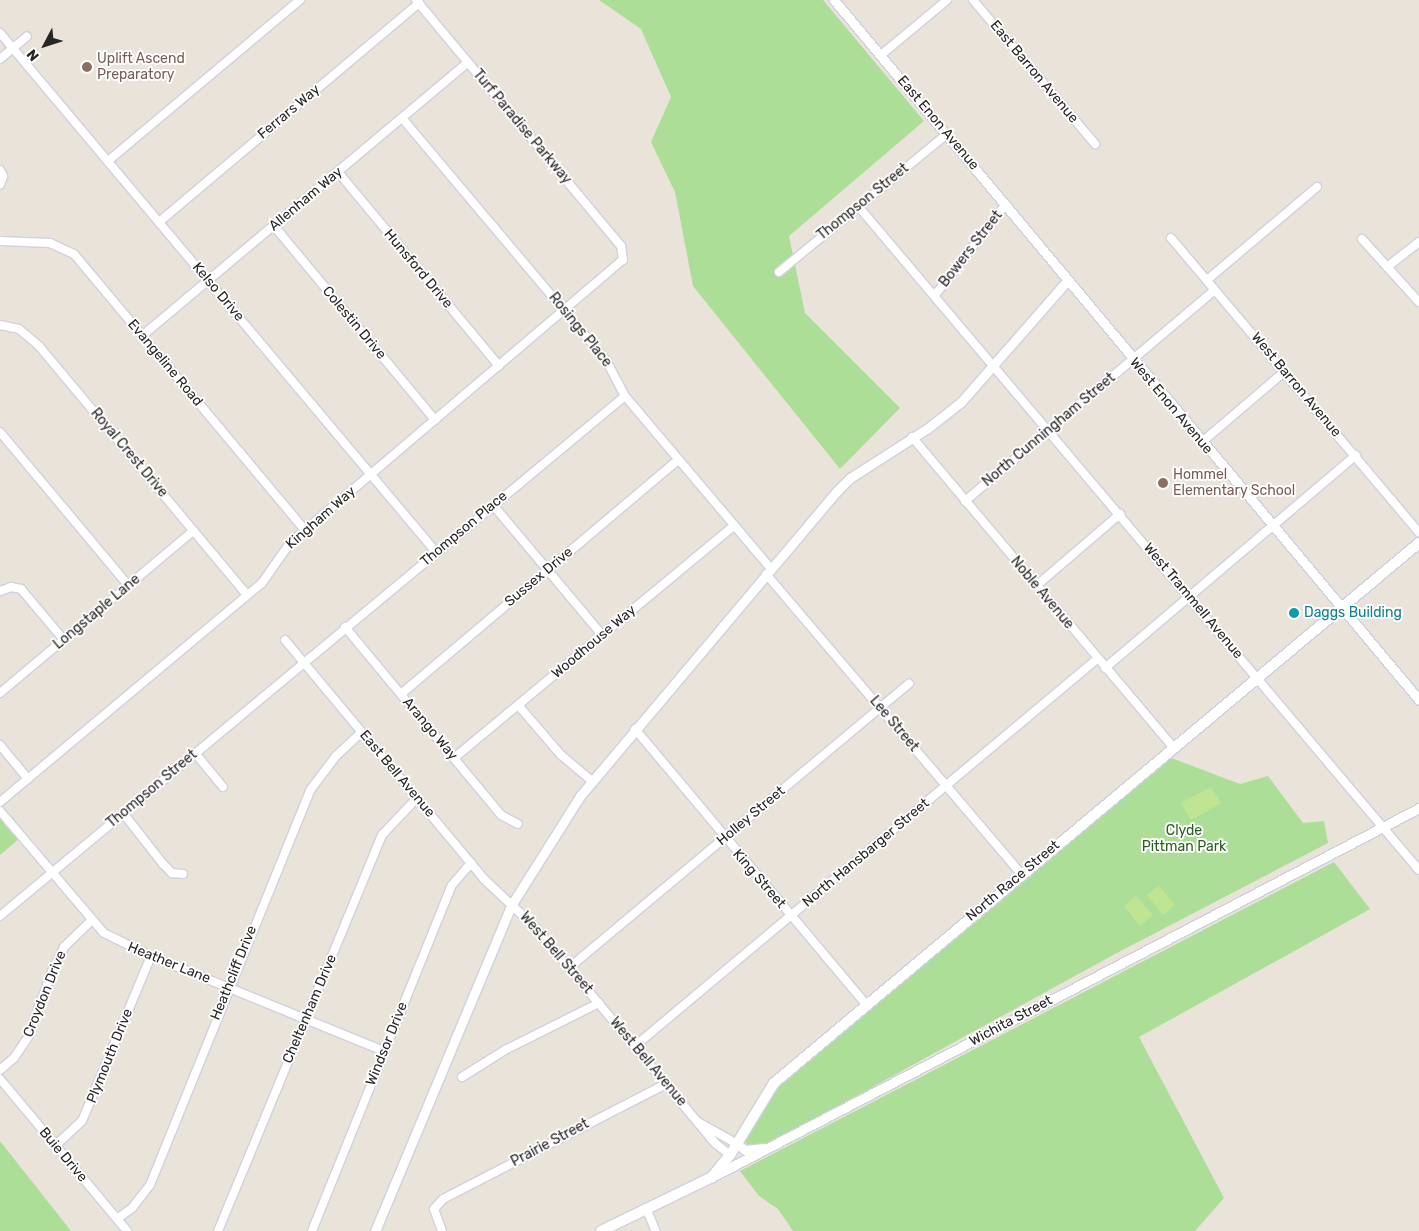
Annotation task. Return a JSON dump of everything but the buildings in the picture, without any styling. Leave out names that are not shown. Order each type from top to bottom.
[{"type":"main road","name":"North Race Street","points":[[712,1177],[730,1155],[774,1083],[1021,874],[1419,543]]},
{"type":"main road","name":"Wichita Street","points":[[602,1231],[712,1177]]},
{"type":"street","points":[[108,162],[300,0]]},
{"type":"street","name":"East Enon Avenue","points":[[834,0],[948,133],[1041,247]]},
{"type":"street","points":[[881,56],[947,0]]},
{"type":"street","name":"East Barron Avenue","points":[[973,0],[1095,144]]},
{"type":"street","name":"Turf Paradise Parkway","points":[[418,2],[621,246],[624,256]]},
{"type":"street","name":"Ferrars Way","points":[[159,222],[418,2]]},
{"type":"street","name":"Kelso Drive","points":[[0,33],[436,552]]},
{"type":"street","points":[[0,59],[27,36]]},
{"type":"street","name":"Allenham Way","points":[[143,336],[468,62]]},
{"type":"street","name":"Rosings Place","points":[[402,118],[606,360],[625,396],[733,526],[768,572]]},
{"type":"street","name":"Thompson Street","points":[[779,272],[948,133]]},
{"type":"street","points":[[0,170],[3,176],[0,185]]},
{"type":"street","name":"Hunsford Drive","points":[[338,172],[499,366]]},
{"type":"street","points":[[1207,280],[1317,186]]},
{"type":"street","name":"Bowers Street","points":[[935,295],[1006,204]]},
{"type":"street","name":"West Trammell Avenue","points":[[858,206],[1419,870]]},
{"type":"street","name":"Colestin Drive","points":[[274,226],[435,420]]},
{"type":"street","name":"West Barron Avenue","points":[[1171,238],[1356,455],[1419,533]]},
{"type":"street","points":[[1362,238],[1419,302]]},
{"type":"street","name":"Evangeline Road","points":[[0,241],[50,243],[66,249],[82,262],[305,530]]},
{"type":"street","points":[[1387,267],[1419,242]]},
{"type":"street","name":"West Enon Avenue","points":[[1041,247],[1132,359],[1419,700]]},
{"type":"street","name":"Kingham Way","points":[[0,802],[247,595],[268,576],[283,550],[305,530],[620,264],[624,256]]},
{"type":"street","points":[[375,1231],[512,904],[592,781],[850,478],[961,402],[1067,281]]},
{"type":"street","name":"North Cunningham Street","points":[[965,501],[1216,290]]},
{"type":"street","name":"Royal Crest Drive","points":[[0,325],[19,329],[32,338],[247,595]]},
{"type":"street","points":[[1202,442],[1285,371]]},
{"type":"street","name":"Thompson Place","points":[[303,662],[625,396]]},
{"type":"street","points":[[0,432],[128,585]]},
{"type":"street","name":"Noble Avenue","points":[[912,437],[1097,659],[1174,748]]},
{"type":"street","points":[[1105,668],[1188,595],[1356,455]]},
{"type":"street","name":"Sussex Drive","points":[[400,694],[678,460]]},
{"type":"street","points":[[493,505],[602,635]]},
{"type":"street","points":[[1036,586],[1120,514]]},
{"type":"street","name":"Woodhouse Way","points":[[454,758],[733,526]]},
{"type":"street","name":"Longstaple Lane","points":[[0,693],[193,531]]},
{"type":"street","name":"Lee Street","points":[[768,572],[1021,874]]},
{"type":"street","points":[[0,592],[11,587],[21,589],[64,640]]},
{"type":"street","name":"Arango Way","points":[[345,627],[501,815],[518,824]]},
{"type":"street","name":"East Bell Avenue","points":[[285,640],[471,863],[512,904]]},
{"type":"street","name":"North Hansbarger Street","points":[[635,1046],[1097,659]]},
{"type":"street","name":"Thompson Street","points":[[0,916],[303,662]]},
{"type":"street","name":"Holley Street","points":[[570,967],[909,684]]},
{"type":"street","points":[[518,705],[561,755],[592,781]]},
{"type":"street","name":"King Street","points":[[635,729],[724,838],[866,1004]]},
{"type":"street","name":"Heathcliff Drive","points":[[117,1219],[135,1205],[150,1185],[228,987],[311,788],[330,763],[362,732]]},
{"type":"street","points":[[0,744],[28,779]]},
{"type":"street","points":[[195,753],[223,787]]},
{"type":"street","name":"Cheltenham Drive","points":[[218,1231],[382,835],[394,819],[417,798]]},
{"type":"street","name":"Wichita Street","points":[[712,1177],[749,1160],[772,1146],[1419,808]]},
{"type":"street","name":"Heather Lane","points":[[0,811],[104,933],[151,956],[384,1051]]},
{"type":"street","points":[[123,813],[163,864],[172,873],[183,874]]},
{"type":"street","name":"Windsor Drive","points":[[312,1231],[452,885],[471,863]]},
{"type":"street","name":"West Bell Street","points":[[512,904],[570,967],[599,1003]]},
{"type":"street","name":"Croydon Drive","points":[[0,1070],[14,1058],[28,1037],[52,971],[64,947],[92,920]]},
{"type":"street","name":"Plymouth Drive","points":[[55,1146],[73,1130],[86,1114],[151,956]]},
{"type":"street","points":[[462,1077],[505,1050],[599,1003]]},
{"type":"street","name":"West Bell Avenue","points":[[599,1003],[696,1121],[715,1143],[730,1155]]},
{"type":"street","name":"Buie Drive","points":[[0,1079],[127,1231]]},
{"type":"street","name":"Prairie Street","points":[[442,1231],[434,1214],[436,1205],[666,1084]]},
{"type":"street","name":"West Bell Avenue","points":[[696,1121],[737,1144]]},
{"type":"street","points":[[737,1144],[745,1150],[772,1146]]},
{"type":"street","points":[[730,1155],[749,1160]]},
{"type":"street","points":[[646,1208],[656,1231]]},
{"type":"green space","points":[[599,0],[823,0],[924,121],[789,236],[805,313],[900,408],[840,469],[693,286],[675,192],[651,142],[671,97],[641,29]]},
{"type":"green space","name":"Clyde Pittman Park","points":[[1171,758],[1240,784],[1268,776],[1303,823],[1324,821],[1328,843],[1113,955],[767,1145],[747,1146],[745,1141],[770,1096],[782,1083]]},
{"type":"green space","points":[[1211,787],[1221,803],[1191,820],[1181,803]]},
{"type":"green space","points":[[0,815],[20,838],[0,855]]},
{"type":"green space","points":[[1334,862],[1370,909],[1139,1037],[1224,1198],[1195,1231],[793,1231],[778,1209],[759,1196],[740,1171]]},
{"type":"green space","points":[[1159,886],[1175,905],[1163,915],[1147,895]]},
{"type":"green space","points":[[1136,896],[1153,915],[1140,926],[1124,906]]},
{"type":"green space","points":[[0,1141],[71,1231],[0,1231]]},
{"type":"place","name":"Uplift Ascend Preparatory","points":[[87,67]]},
{"type":"place","name":"Hommel Elementary School","points":[[1163,483]]},
{"type":"place","name":"Daggs Building","points":[[1294,613]]}]
